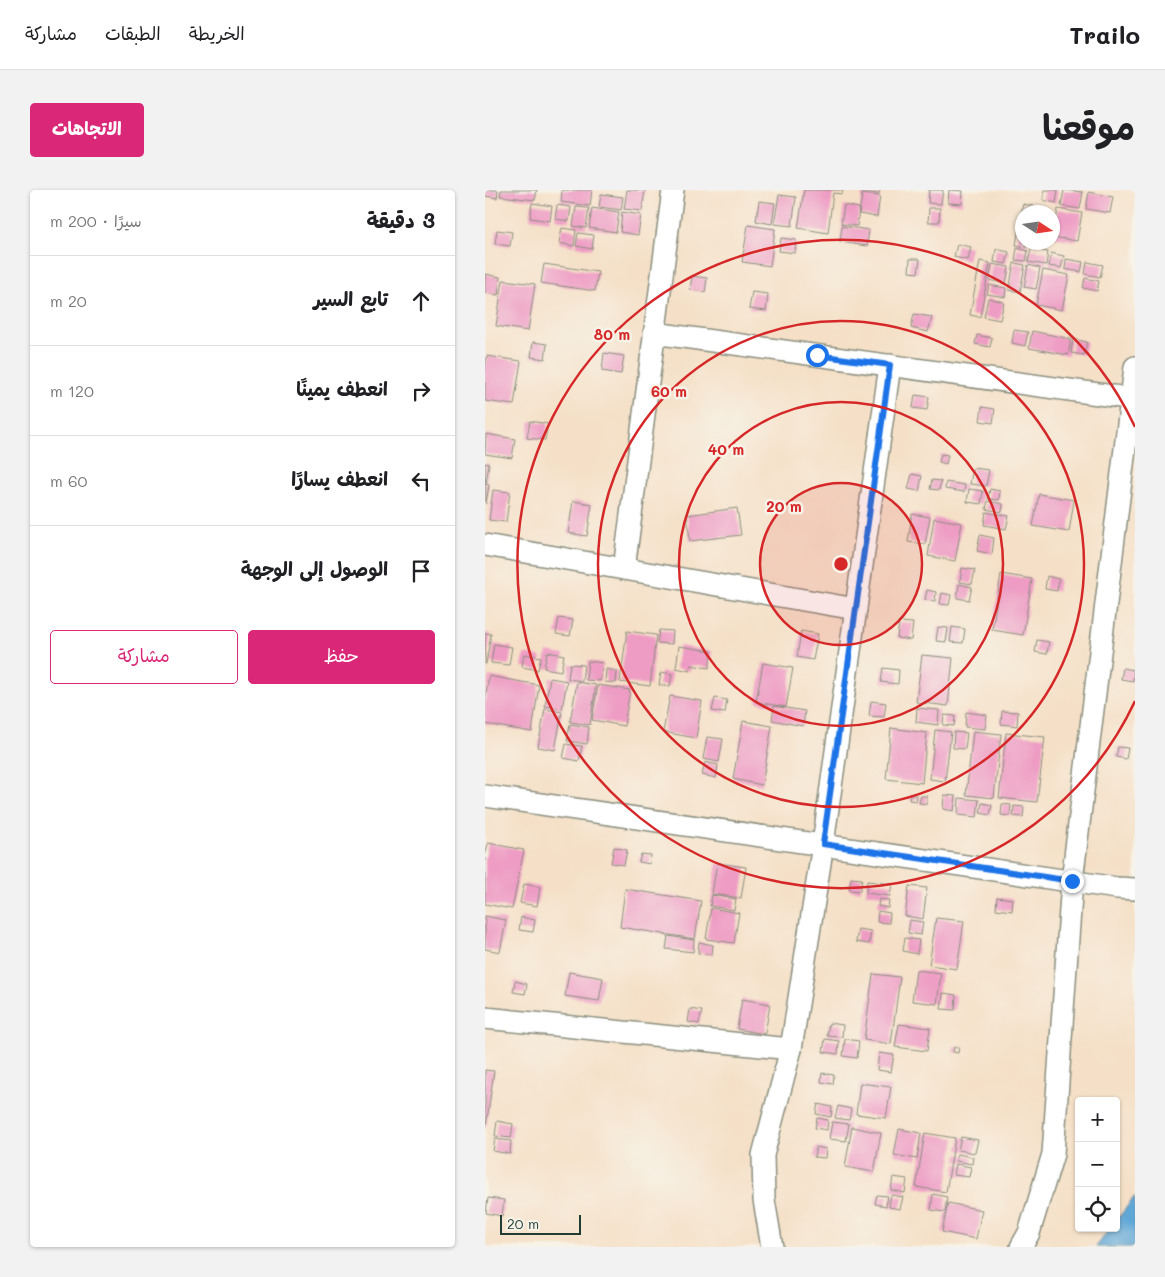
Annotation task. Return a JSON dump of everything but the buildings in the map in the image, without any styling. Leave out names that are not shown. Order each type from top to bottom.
[{"type":"street","points":[[624,570],[673,190]]},
{"type":"street","points":[[654,333],[1133,398]]},
{"type":"street","points":[[772,1247],[764,1200],[763,1155],[791,1050],[823,844],[890,365]]},
{"type":"street","points":[[1021,1247],[1029,1233],[1053,1154],[1072,881],[1133,398],[1135,367]]},
{"type":"street","points":[[485,545],[856,609]]},
{"type":"street","points":[[485,796],[1135,889]]},
{"type":"street","points":[[485,1018],[791,1050]]},
{"type":"water","points":[[1135,1196],[1135,1247],[1096,1247],[1107,1232],[1120,1232],[1120,1216]]},
{"type":"route","points":[[817,355],[890,365],[823,844],[1072,881]]}]
